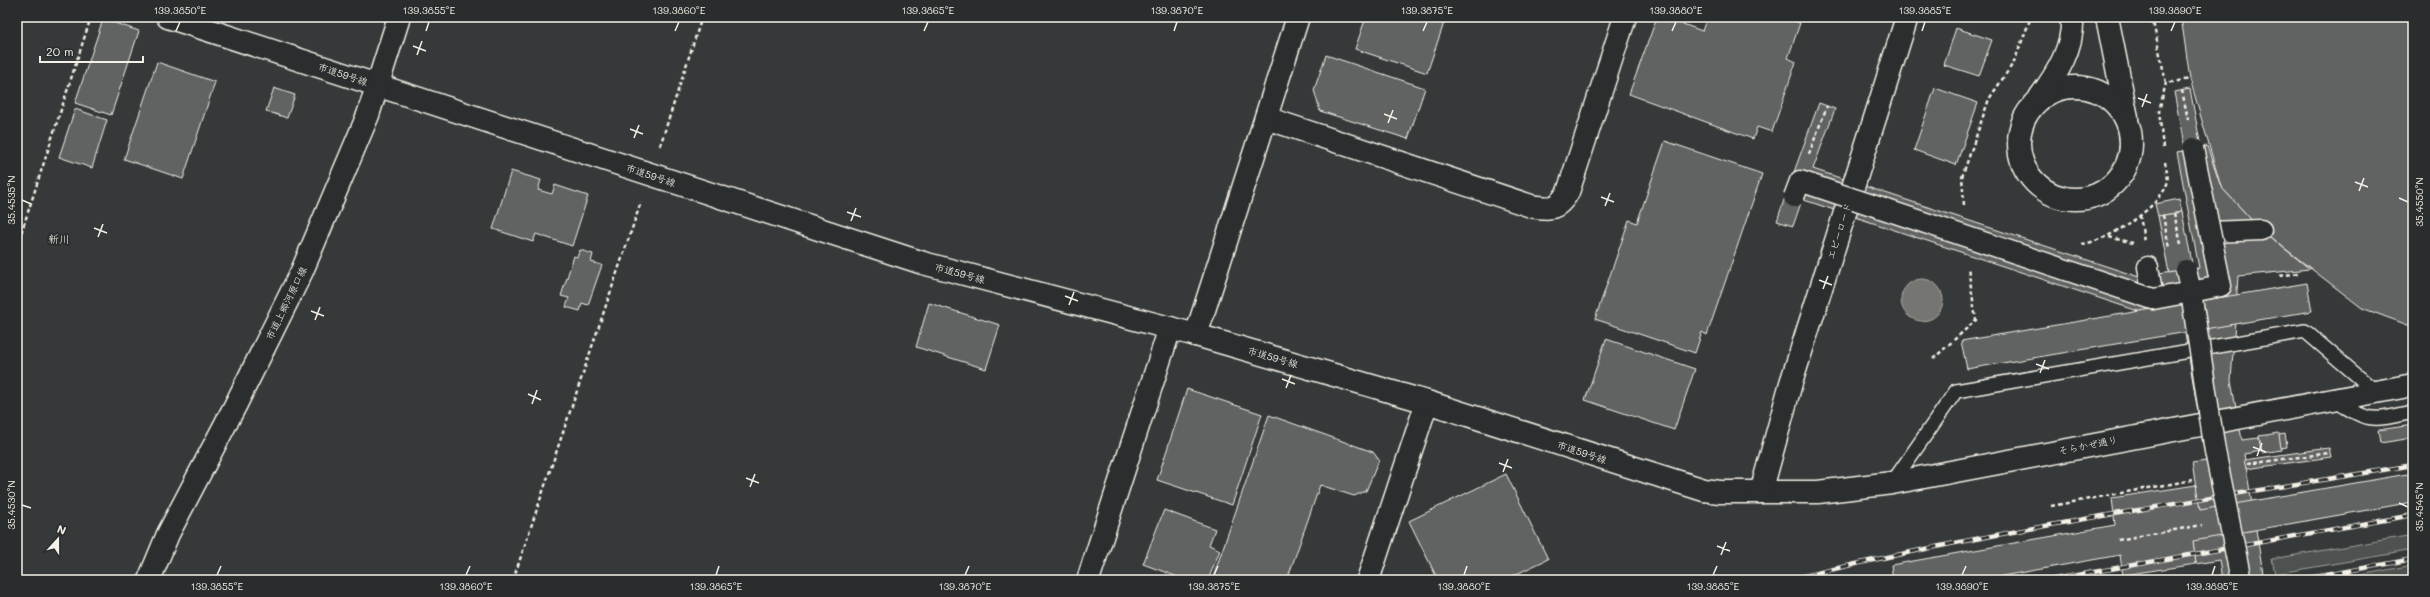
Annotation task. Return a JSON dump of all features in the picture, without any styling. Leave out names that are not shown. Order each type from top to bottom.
[{"type":"street","name":"市道59号線","points":[[168,17],[923,263],[1196,335],[1427,402],[1697,488],[1720,492],[1761,492]]},
{"type":"street","name":"市道上郷河原口線","points":[[149,580],[168,534],[236,404],[302,271],[359,140],[378,86],[399,17]]},
{"type":"street","points":[[1196,335],[1298,17]]},
{"type":"street","points":[[1266,118],[1531,206],[1555,207],[1561,203],[1568,192],[1625,17]]},
{"type":"street","name":"エビーロード","points":[[1761,492],[1788,390],[1907,17]]},
{"type":"street","points":[[2072,17],[2069,47],[2055,77],[2026,114],[2021,126],[2018,151],[2024,169],[2036,184],[2051,195],[2070,200],[2089,198],[2106,190],[2116,182],[2129,161],[2132,142],[2107,17]]},
{"type":"street","points":[[2038,99],[2053,90],[2071,86],[2088,88],[2105,95],[2119,107],[2128,123]]},
{"type":"street","points":[[1791,206],[1800,181],[2153,299],[2221,286],[2194,148]]},
{"type":"street","points":[[2211,232],[2261,230]]},
{"type":"street","points":[[2148,267],[2153,299]]},
{"type":"street","points":[[2180,271],[2241,580]]},
{"type":"street","points":[[1088,580],[1170,328]]},
{"type":"street","name":"そらかぜ通り","points":[[1761,492],[1818,492],[1892,483],[2413,384]]},
{"type":"street","points":[[1368,580],[1427,402]]},
{"type":"lane","points":[[1892,483],[1956,391],[2305,331],[2376,391]]},
{"type":"lane","points":[[2333,399],[2360,416],[2378,419],[2413,412]]},
{"type":"path","points":[[17,246],[91,17]]},
{"type":"path","points":[[513,580],[702,17]]},
{"type":"path","points":[[1964,209],[1962,177],[1989,99],[2014,62],[2030,17]]},
{"type":"path","points":[[2152,17],[2166,83],[2159,111],[2164,151]]},
{"type":"path","points":[[2166,83],[2190,79]]},
{"type":"path","points":[[1808,160],[1827,106]]},
{"type":"path","points":[[2080,244],[2108,237],[2140,215],[2159,196],[2167,183],[2165,159]]},
{"type":"path","points":[[2163,215],[2180,271]]},
{"type":"path","points":[[1933,358],[1976,320],[1967,264],[1975,263]]},
{"type":"path","points":[[2280,276],[2298,273]]},
{"type":"path","points":[[2245,464],[2329,453]]},
{"type":"path","points":[[2051,506],[2220,474]]},
{"type":"path","points":[[2118,540],[2228,520]]},
{"type":"shaded area","points":[[1922,279],[1937,285],[1943,300],[1937,315],[1922,321],[1907,315],[1901,300],[1907,285]]},
{"type":"shaded area","points":[[2413,535],[2413,550],[2275,574],[2272,559]]},
{"type":"shaded area","points":[[2413,565],[2413,580],[2334,580]]},
{"type":"building","points":[[1366,17],[1446,17],[1427,73],[1355,49]]},
{"type":"building","points":[[1657,17],[1664,17],[1702,31],[1707,17],[1784,17],[1800,23],[1788,58],[1796,62],[1772,132],[1757,127],[1753,139],[1629,94]]},
{"type":"building","points":[[2181,17],[2413,17],[2413,327],[2362,308],[2261,230],[2221,187],[2190,79]]},
{"type":"building","points":[[103,19],[139,31],[111,115],[75,103]]},
{"type":"building","points":[[1956,28],[1992,40],[1979,76],[1944,65]]},
{"type":"building","points":[[1326,55],[1425,88],[1408,139],[1320,111],[1314,90]]},
{"type":"building","points":[[157,62],[215,82],[183,179],[124,159]]},
{"type":"building","points":[[274,88],[295,95],[287,118],[266,111]]},
{"type":"building","points":[[1935,88],[1978,103],[1956,165],[1914,150]]},
{"type":"building","points":[[2190,89],[2201,147],[2185,150],[2174,92]]},
{"type":"building","points":[[1819,103],[1835,109],[1813,169],[2139,277],[2199,268],[2177,152],[2207,146],[2221,187],[2261,230],[2310,269],[2238,276],[2231,381],[2242,440],[2259,438],[2261,451],[2244,454],[2264,580],[2222,580],[2219,560],[2196,564],[2190,520],[2201,519],[2192,463],[2206,461],[2183,322],[2163,325],[2162,319],[1786,194]]},
{"type":"building","points":[[75,109],[107,120],[92,168],[59,157]]},
{"type":"building","points":[[1665,141],[1762,174],[1707,335],[1702,332],[1695,353],[1595,319],[1629,220],[1637,223]]},
{"type":"building","points":[[511,171],[541,180],[538,190],[552,194],[555,185],[588,196],[572,246],[536,234],[533,242],[493,229]]},
{"type":"building","points":[[1786,194],[1802,200],[1793,226],[1777,221]]},
{"type":"building","points":[[2179,199],[2182,212],[2158,216],[2155,204]]},
{"type":"building","points":[[2182,212],[2193,268],[2169,273],[2158,216]]},
{"type":"building","points":[[580,250],[593,254],[591,262],[602,265],[588,305],[582,303],[580,311],[566,307],[569,298],[561,296],[574,256],[577,257]]},
{"type":"building","points":[[2307,283],[2312,311],[1967,369],[1961,341]]},
{"type":"building","points":[[929,303],[1000,325],[986,369],[916,347]]},
{"type":"building","points":[[1606,339],[1695,369],[1674,430],[1585,400]]},
{"type":"building","points":[[1187,389],[1262,414],[1232,505],[1157,480]]},
{"type":"building","points":[[1269,415],[1373,452],[1379,460],[1366,491],[1354,496],[1320,485],[1287,580],[1212,580]]},
{"type":"building","points":[[2413,425],[2413,438],[2380,443],[2378,430]]},
{"type":"building","points":[[2279,433],[2282,450],[2262,453],[2259,436]]},
{"type":"building","points":[[2285,434],[2287,447],[2281,448],[2279,435]]},
{"type":"building","points":[[2329,448],[2331,457],[2246,469],[2244,460]]},
{"type":"building","points":[[2413,473],[2413,502],[2193,541],[2196,564],[2123,575],[2120,555],[1980,580],[1893,580],[1891,565],[2115,525],[2112,498],[2196,485],[2200,510]]},
{"type":"building","points":[[1506,474],[1548,559],[1504,580],[1438,580],[1409,521]]},
{"type":"building","points":[[1164,510],[1215,529],[1209,545],[1220,550],[1208,580],[1186,580],[1143,564]]},
{"type":"railway","points":[[1788,580],[1943,545],[2021,530],[2413,465]]},
{"type":"railway","points":[[2049,580],[2413,515]]},
{"type":"railway","points":[[2298,580],[2413,559]]},
{"type":"district","name":"新川","points":[[59,238]]}]
